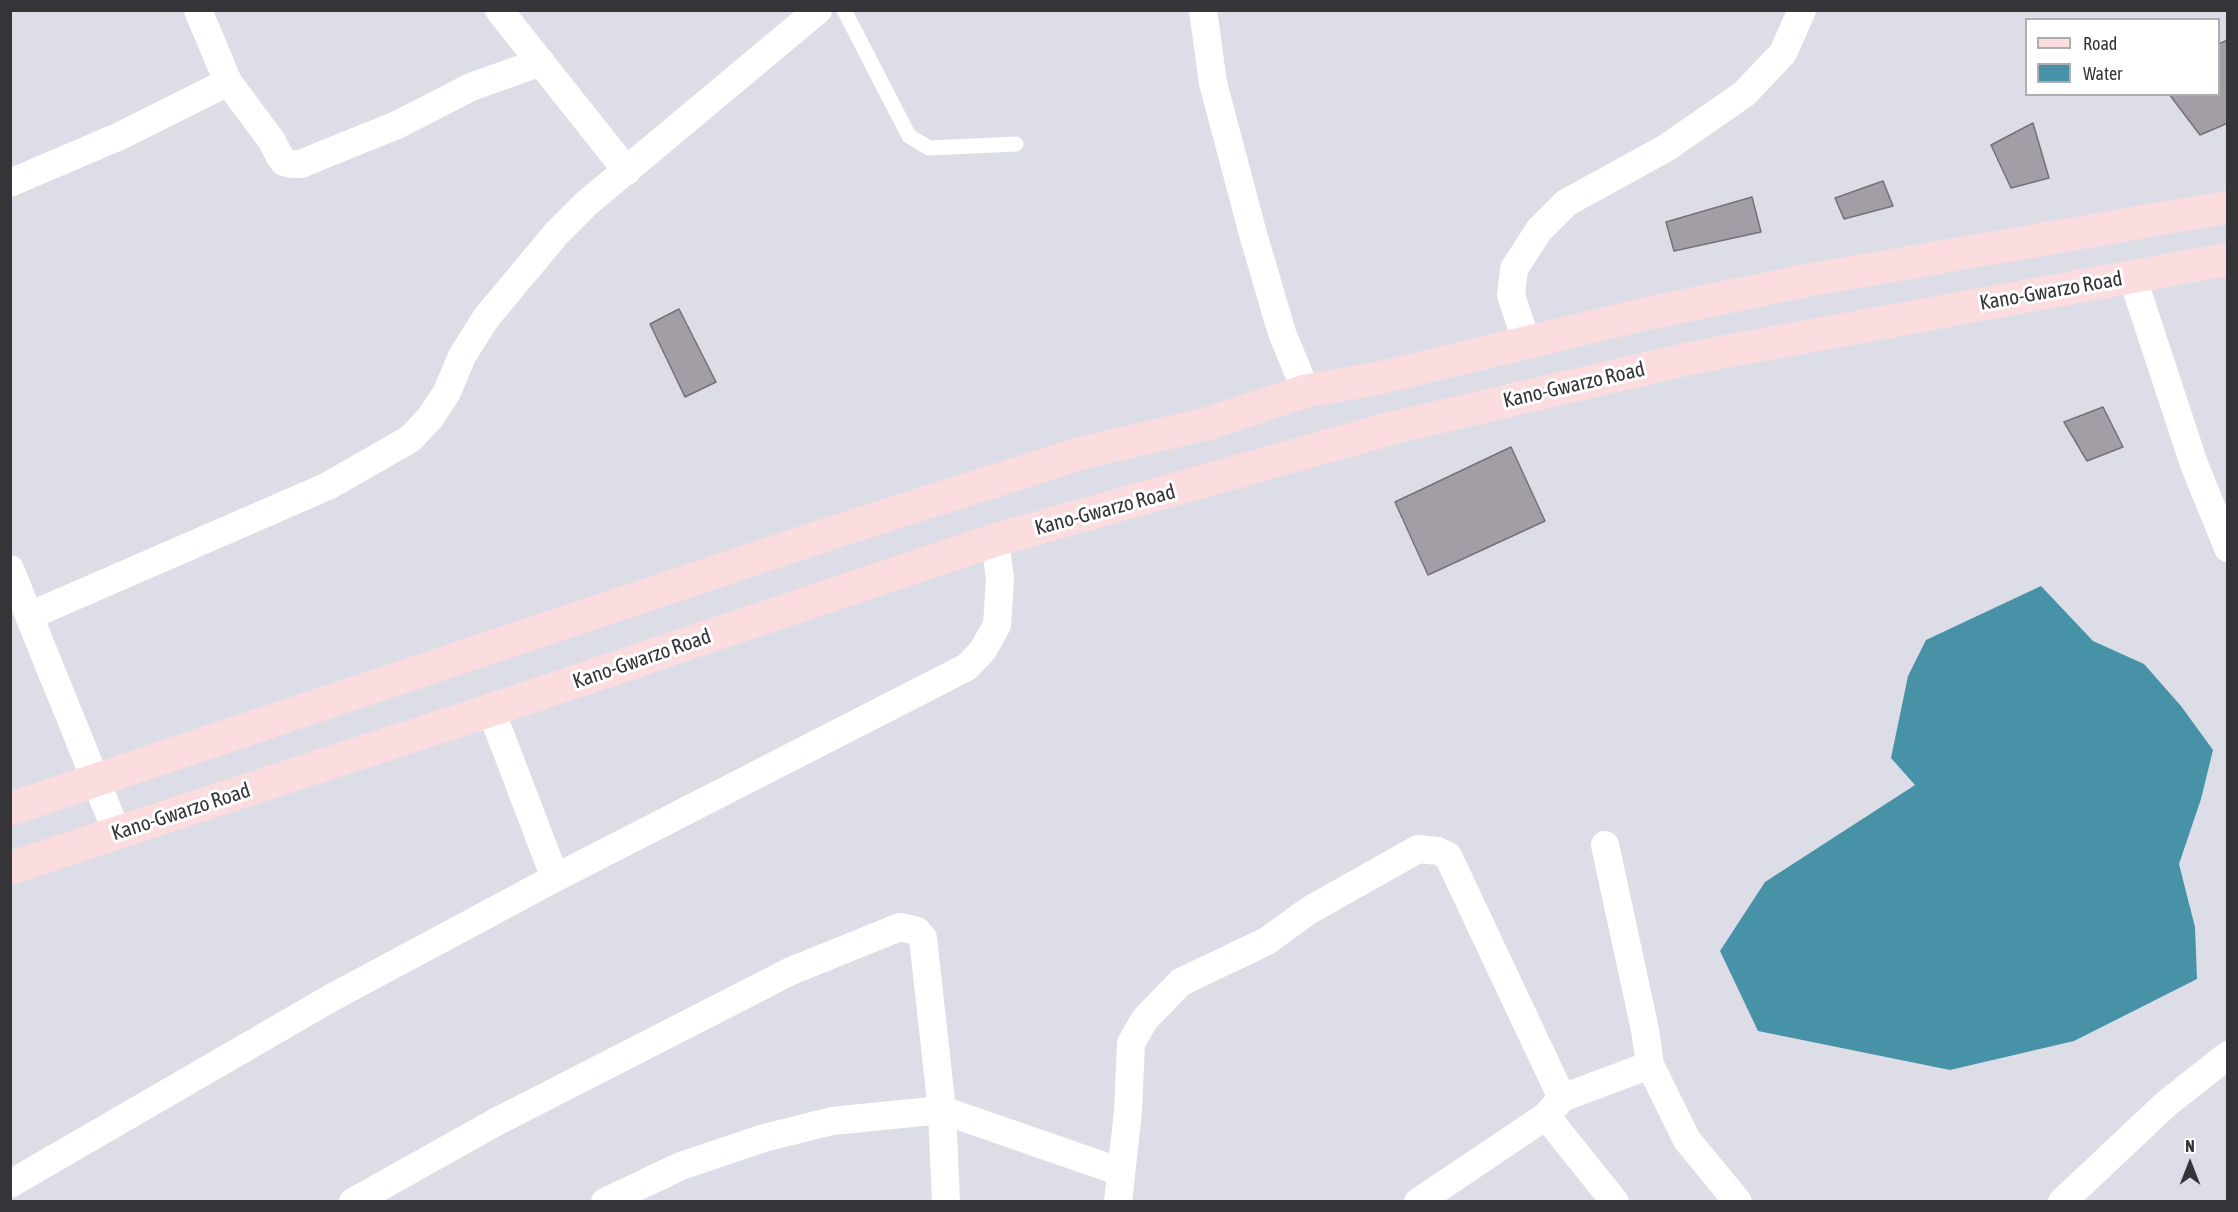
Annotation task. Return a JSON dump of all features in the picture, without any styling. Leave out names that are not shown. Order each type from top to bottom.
[{"type":"main road","points":[[10,809],[861,524],[1082,453],[1206,423],[1306,391],[1376,379],[1526,341],[1809,280],[2228,207]]},
{"type":"main road","name":"Kano-Gwarzo Road","points":[[10,868],[491,710],[995,540],[1392,428],[1696,357],[2228,259]]},
{"type":"street","points":[[198,10],[228,82],[272,141],[284,162],[301,164],[397,125],[471,87],[541,62]]},
{"type":"street","points":[[499,10],[627,171]]},
{"type":"street","points":[[28,616],[328,486],[410,439],[430,418],[447,393],[462,356],[486,318],[556,234],[818,10]]},
{"type":"street","points":[[1203,10],[1213,83],[1253,234],[1282,333],[1306,391]]},
{"type":"street","points":[[1526,341],[1511,295],[1514,269],[1539,230],[1566,203],[1666,148],[1744,94],[1783,53],[1802,10]]},
{"type":"street","points":[[10,183],[120,136],[228,82]]},
{"type":"street","points":[[2132,276],[2194,464],[2228,548]]},
{"type":"street","points":[[18,1185],[331,998],[555,878],[967,667],[983,650],[997,625],[1000,579],[995,540]]},
{"type":"street","points":[[10,569],[117,833]]},
{"type":"street","points":[[491,710],[555,878]]},
{"type":"street","points":[[1605,845],[1645,1030],[1650,1065],[1667,1106],[1687,1140],[1738,1202]]},
{"type":"street","points":[[1119,1202],[1128,1111],[1131,1044],[1145,1019],[1181,982],[1267,941],[1308,911],[1418,849],[1438,851],[1448,856],[1554,1107],[1615,1202]]},
{"type":"street","points":[[353,1202],[496,1122],[791,971],[900,927],[917,931],[923,938],[942,1110],[946,1202]]},
{"type":"street","points":[[2062,1202],[2166,1104],[2228,1055]]},
{"type":"street","points":[[1418,1202],[1554,1107],[1650,1065]]},
{"type":"street","points":[[605,1202],[681,1166],[764,1138],[832,1121],[942,1110],[1121,1172]]},
{"type":"lane","points":[[844,10],[909,136],[929,148],[1016,144]]},
{"type":"water","points":[[2041,586],[2093,641],[2144,664],[2181,706],[2213,750],[2201,799],[2179,864],[2195,927],[2197,979],[2074,1041],[1950,1070],[1758,1031],[1720,951],[1765,882],[1915,785],[1891,758],[1908,676],[1926,640]]},
{"type":"building","points":[[2228,40],[2228,123],[2200,135],[2171,96],[2220,96],[2220,43]]},
{"type":"building","points":[[2033,123],[2049,178],[2011,188],[1991,145]]},
{"type":"building","points":[[1883,181],[1893,206],[1844,219],[1835,198]]},
{"type":"building","points":[[1752,197],[1761,232],[1674,251],[1666,222]]},
{"type":"building","points":[[679,309],[716,382],[685,397],[650,324]]},
{"type":"building","points":[[2103,407],[2123,447],[2087,461],[2064,422]]},
{"type":"building","points":[[1511,447],[1545,521],[1428,575],[1395,502]]}]
